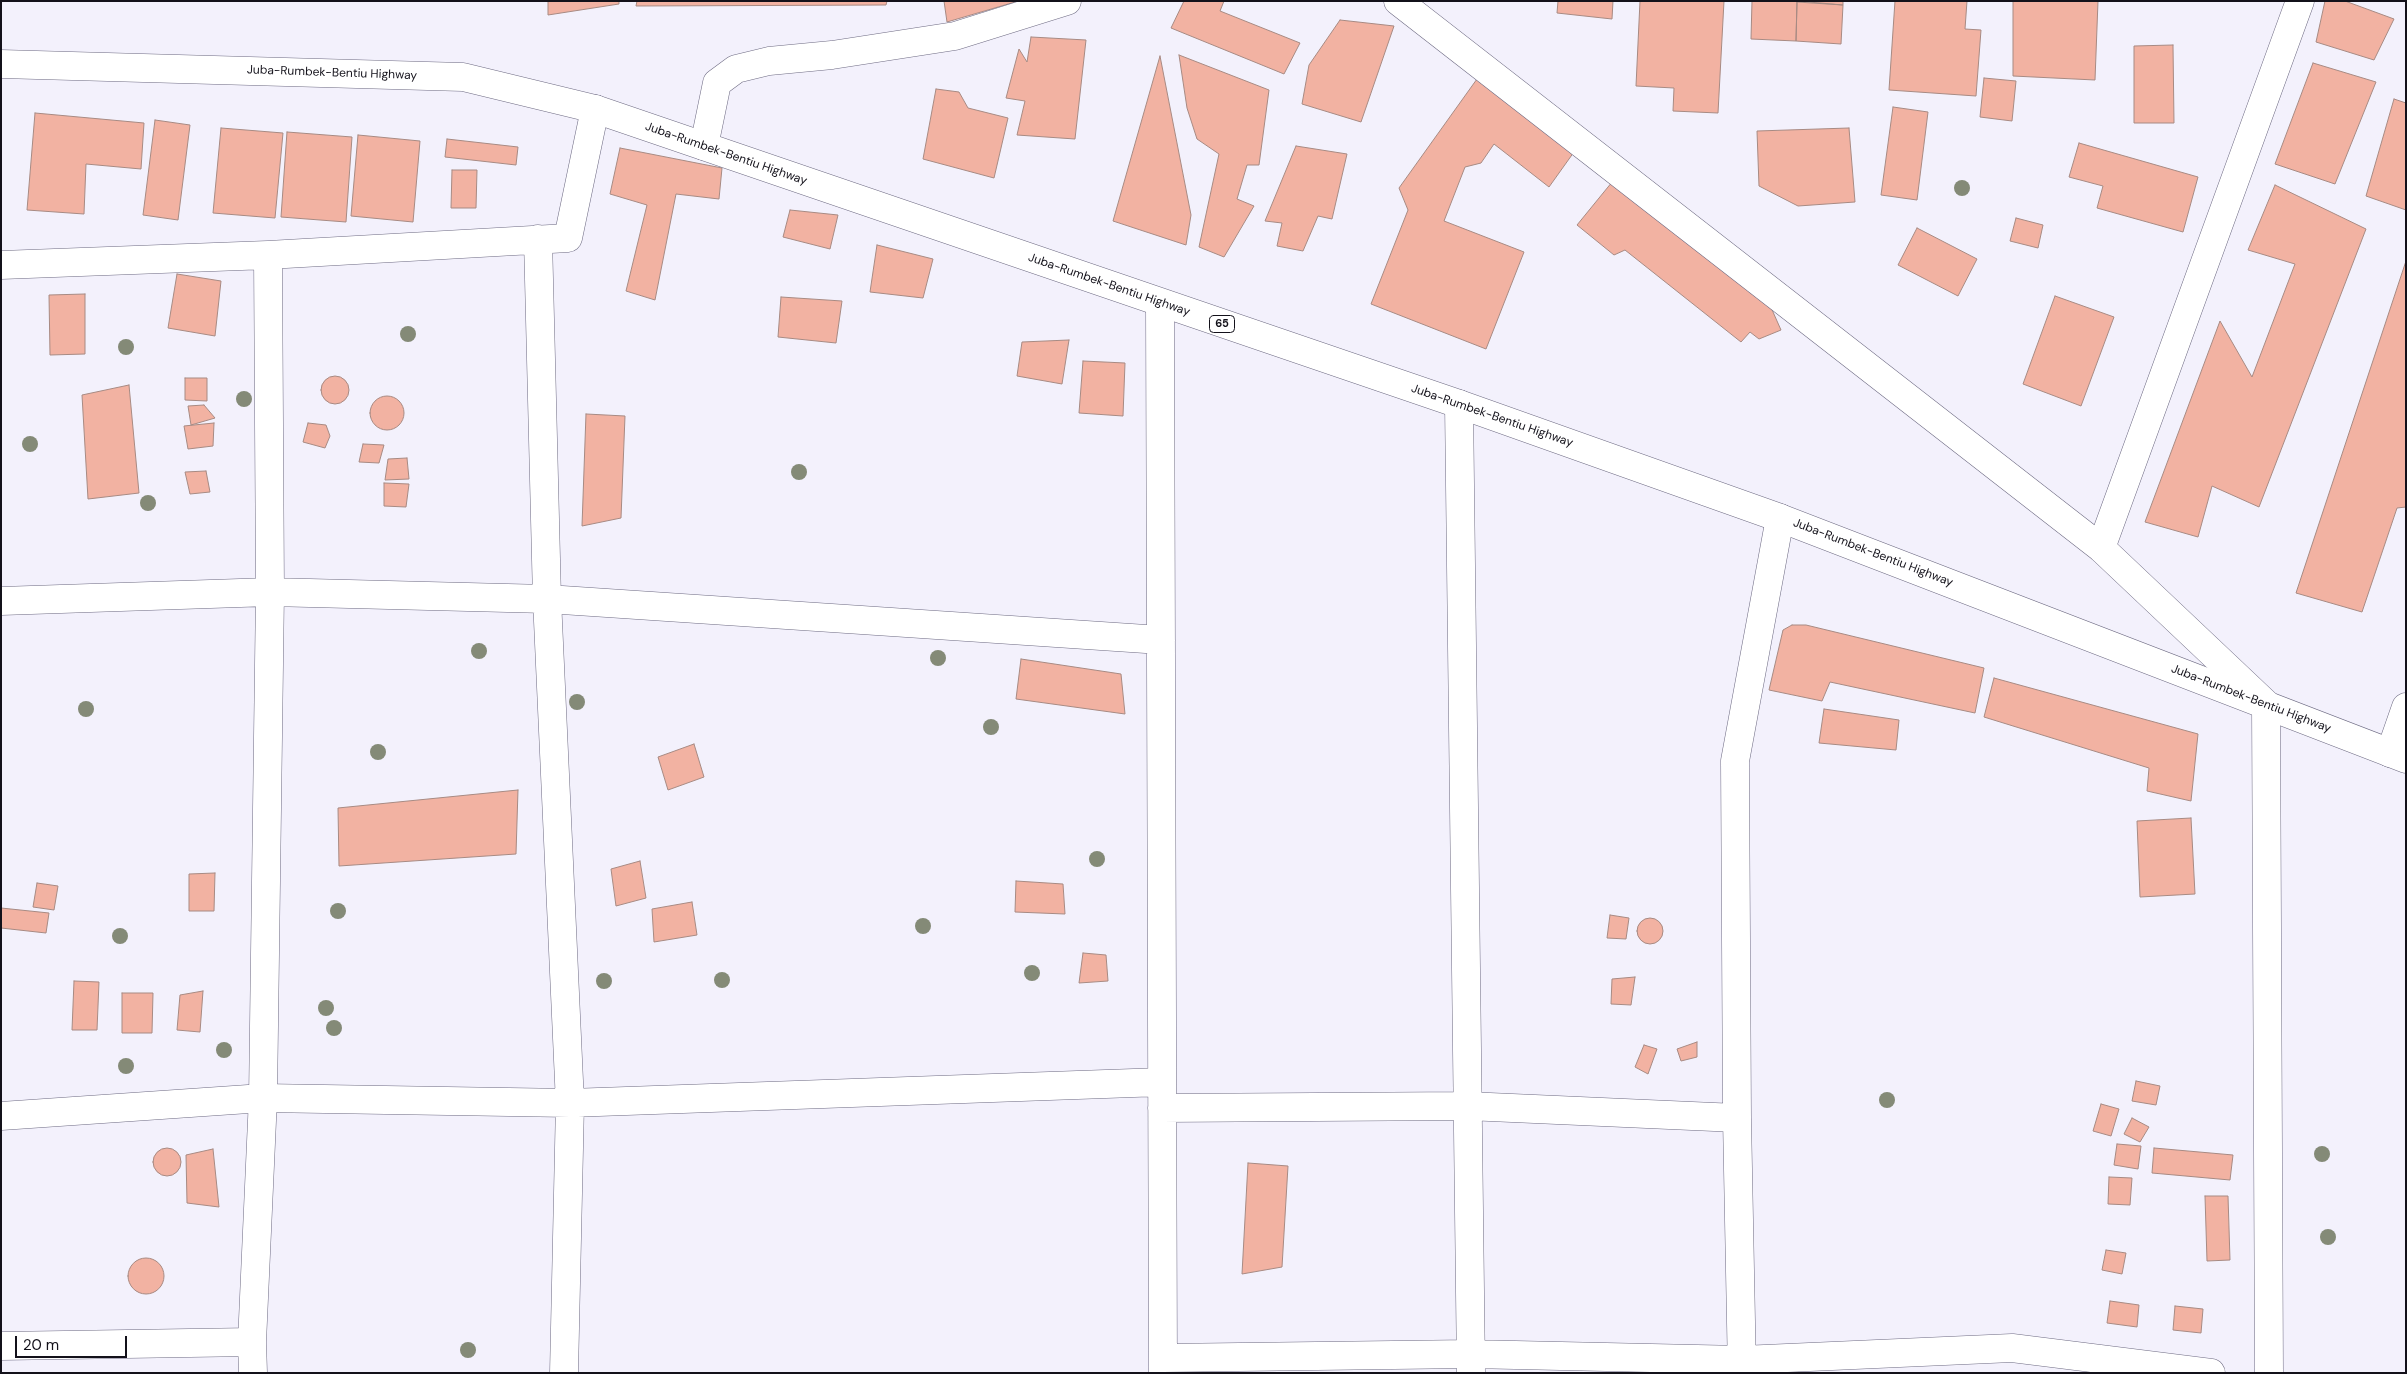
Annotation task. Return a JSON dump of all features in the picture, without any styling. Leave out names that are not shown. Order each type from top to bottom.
[{"type":"street","points":[[704,146],[717,83],[736,69],[769,61],[832,55],[955,36],[1067,1]]},
{"type":"street","points":[[1398,1],[2101,548],[2266,704],[2269,1373]]},
{"type":"street","points":[[2101,548],[2300,1]]},
{"type":"street","name":"Juba-Rumbek-Bentiu Highway","points":[[1,64],[463,77],[596,109],[1460,404],[1780,518],[2398,756]]},
{"type":"street","points":[[1,265],[268,255],[568,238],[596,109]]},
{"type":"street","points":[[538,239],[547,600],[570,1103],[564,1373]]},
{"type":"street","points":[[253,1373],[252,1342],[263,1098],[270,592],[268,255]]},
{"type":"street","points":[[1160,303],[1163,1365],[1471,1363],[1742,1367],[2012,1348],[2211,1373]]},
{"type":"street","points":[[1460,404],[1471,1363]]},
{"type":"street","points":[[1742,1367],[1737,1118],[1735,761],[1780,518]]},
{"type":"street","points":[[1,600],[270,592],[547,600],[1161,640]]},
{"type":"street","points":[[2398,756],[2406,707]]},
{"type":"street","points":[[1,1116],[263,1098],[570,1103],[1162,1095],[1737,1118]]},
{"type":"street","points":[[1,1346],[252,1342]]},
{"type":"building","points":[[548,1],[619,1],[619,4],[548,15]]},
{"type":"building","points":[[637,1],[887,1],[886,5],[636,6]]},
{"type":"building","points":[[944,1],[1015,1],[1015,2],[947,22]]},
{"type":"building","points":[[1184,1],[1224,1],[1220,11],[1300,43],[1284,74],[1171,28]]},
{"type":"building","points":[[1558,1],[1613,1],[1612,19],[1557,13]]},
{"type":"building","points":[[1640,1],[1724,1],[1718,113],[1673,111],[1674,88],[1636,86]]},
{"type":"building","points":[[1752,1],[1797,1],[1796,41],[1751,39]]},
{"type":"building","points":[[1797,1],[1843,1],[1843,5]]},
{"type":"building","points":[[1895,1],[1967,1],[1965,29],[1981,30],[1976,96],[1889,90]]},
{"type":"building","points":[[2013,1],[2098,1],[2095,80],[2013,76]]},
{"type":"building","points":[[2325,1],[2345,1],[2394,19],[2374,60],[2316,42]]},
{"type":"building","points":[[1797,2],[1843,5],[1841,44],[1796,41]]},
{"type":"building","points":[[1340,20],[1394,26],[1361,122],[1302,104],[1309,65]]},
{"type":"building","points":[[1031,37],[1086,40],[1075,139],[1017,135],[1025,101],[1006,98],[1019,49],[1027,62]]},
{"type":"building","points":[[2173,45],[2174,123],[2134,123],[2134,46]]},
{"type":"building","points":[[1179,55],[1269,90],[1259,165],[1247,165],[1237,199],[1254,206],[1224,257],[1199,247],[1219,154],[1197,139],[1187,108]]},
{"type":"building","points":[[1160,56],[1191,215],[1186,245],[1113,221]]},
{"type":"building","points":[[2313,63],[2376,82],[2335,184],[2275,164]]},
{"type":"building","points":[[1984,78],[2016,81],[2012,121],[1980,117]]},
{"type":"building","points":[[1477,79],[1574,152],[1549,187],[1494,144],[1481,163],[1465,167],[1444,221],[1524,252],[1486,349],[1371,304],[1408,210],[1399,188]]},
{"type":"building","points":[[936,89],[959,92],[968,108],[1008,118],[994,178],[923,159]]},
{"type":"building","points":[[2394,99],[2406,103],[2406,210],[2366,196]]},
{"type":"building","points":[[1893,107],[1928,112],[1917,200],[1881,195]]},
{"type":"building","points":[[35,113],[144,123],[141,169],[86,164],[84,214],[27,210]]},
{"type":"building","points":[[155,120],[190,125],[178,220],[143,215]]},
{"type":"building","points":[[221,128],[283,133],[275,218],[213,213]]},
{"type":"building","points":[[1849,128],[1855,202],[1798,206],[1759,186],[1757,131]]},
{"type":"building","points":[[287,132],[352,137],[346,222],[281,217]]},
{"type":"building","points":[[358,135],[420,141],[413,222],[351,216]]},
{"type":"building","points":[[447,139],[518,147],[516,165],[445,157]]},
{"type":"building","points":[[2079,143],[2198,177],[2183,232],[2097,208],[2103,186],[2069,177]]},
{"type":"building","points":[[1296,146],[1347,154],[1332,219],[1318,216],[1303,251],[1277,246],[1282,223],[1265,221]]},
{"type":"building","points":[[620,148],[722,168],[719,199],[676,194],[655,300],[626,291],[647,205],[610,194]]},
{"type":"building","points":[[452,170],[477,170],[476,208],[451,208]]},
{"type":"building","points":[[1617,176],[1769,303],[1781,330],[1759,339],[1750,332],[1741,342],[1625,250],[1614,255],[1577,225]]},
{"type":"building","points":[[2275,185],[2366,229],[2259,507],[2212,486],[2198,537],[2145,522],[2220,321],[2252,377],[2295,264],[2248,250]]},
{"type":"building","points":[[790,210],[838,215],[830,249],[783,237]]},
{"type":"building","points":[[2016,218],[2043,225],[2038,248],[2010,241]]},
{"type":"building","points":[[1917,228],[1977,259],[1958,296],[1898,265]]},
{"type":"building","points":[[877,245],[933,259],[923,298],[870,292]]},
{"type":"building","points":[[2406,261],[2406,507],[2397,508],[2362,612],[2296,593]]},
{"type":"building","points":[[177,274],[221,281],[215,336],[168,328]]},
{"type":"building","points":[[85,294],[85,354],[50,355],[49,295]]},
{"type":"building","points":[[2055,296],[2114,317],[2081,406],[2023,384]]},
{"type":"building","points":[[781,297],[842,301],[836,343],[778,337]]},
{"type":"building","points":[[1069,340],[1062,384],[1017,376],[1022,342]]},
{"type":"building","points":[[1083,361],[1125,363],[1123,416],[1079,413]]},
{"type":"building","points":[[335,376],[345,380],[349,390],[345,400],[335,404],[325,400],[321,390],[325,380]]},
{"type":"building","points":[[185,378],[207,378],[207,401],[185,400]]},
{"type":"building","points":[[129,385],[139,493],[88,499],[82,395]]},
{"type":"building","points":[[387,396],[394,397],[399,401],[403,406],[403,420],[399,425],[394,429],[387,430],[380,429],[375,425],[371,420],[370,413],[371,406],[375,401],[380,397]]},
{"type":"building","points":[[204,405],[215,418],[191,425],[188,406]]},
{"type":"building","points":[[586,414],[625,416],[621,518],[582,526]]},
{"type":"building","points":[[214,423],[213,446],[188,449],[184,426]]},
{"type":"building","points":[[308,423],[326,425],[330,436],[325,448],[303,442]]},
{"type":"building","points":[[363,444],[384,445],[379,463],[359,462]]},
{"type":"building","points":[[407,458],[409,479],[385,480],[388,459]]},
{"type":"building","points":[[206,471],[210,492],[190,494],[185,472]]},
{"type":"building","points":[[384,483],[409,484],[406,507],[384,506]]},
{"type":"building","points":[[1792,625],[1806,625],[1984,668],[1975,713],[1830,682],[1822,701],[1769,690],[1783,630]]},
{"type":"building","points":[[1021,659],[1121,674],[1125,714],[1016,699]]},
{"type":"building","points":[[1994,678],[2198,734],[2191,801],[2147,791],[2149,768],[1984,717]]},
{"type":"building","points":[[1824,709],[1899,720],[1896,750],[1819,743]]},
{"type":"building","points":[[694,744],[704,777],[668,790],[658,757]]},
{"type":"building","points":[[518,790],[516,854],[339,866],[338,808]]},
{"type":"building","points":[[2191,818],[2195,894],[2140,897],[2137,821]]},
{"type":"building","points":[[640,861],[646,898],[616,906],[611,869]]},
{"type":"building","points":[[215,873],[214,911],[189,911],[189,874]]},
{"type":"building","points":[[1016,881],[1063,884],[1065,914],[1015,912]]},
{"type":"building","points":[[37,883],[58,886],[54,910],[33,907]]},
{"type":"building","points":[[692,902],[697,935],[654,942],[652,909]]},
{"type":"building","points":[[1,908],[49,913],[46,933],[1,928]]},
{"type":"building","points":[[1610,915],[1629,918],[1626,939],[1607,938]]},
{"type":"building","points":[[1650,918],[1659,922],[1663,931],[1659,940],[1650,944],[1641,940],[1637,931],[1641,922]]},
{"type":"building","points":[[1083,953],[1106,955],[1108,981],[1079,983]]},
{"type":"building","points":[[1635,977],[1631,1005],[1611,1004],[1612,979]]},
{"type":"building","points":[[74,981],[99,982],[97,1030],[72,1030]]},
{"type":"building","points":[[203,991],[200,1032],[177,1030],[180,995]]},
{"type":"building","points":[[122,993],[153,993],[152,1033],[122,1033]]},
{"type":"building","points":[[1697,1042],[1697,1057],[1681,1061],[1677,1049]]},
{"type":"building","points":[[1644,1045],[1657,1049],[1648,1074],[1635,1067]]},
{"type":"building","points":[[2136,1081],[2160,1086],[2156,1105],[2132,1101]]},
{"type":"building","points":[[2101,1104],[2119,1109],[2111,1136],[2093,1131]]},
{"type":"building","points":[[2132,1118],[2149,1127],[2140,1142],[2124,1134]]},
{"type":"building","points":[[2117,1144],[2141,1146],[2138,1169],[2114,1165]]},
{"type":"building","points":[[167,1148],[177,1152],[181,1162],[177,1172],[167,1176],[157,1172],[153,1162],[157,1152]]},
{"type":"building","points":[[2154,1148],[2233,1155],[2230,1180],[2152,1173]]},
{"type":"building","points":[[213,1149],[219,1207],[187,1203],[186,1155]]},
{"type":"building","points":[[1248,1163],[1288,1166],[1282,1267],[1242,1274]]},
{"type":"building","points":[[2109,1177],[2132,1178],[2130,1205],[2108,1204]]},
{"type":"building","points":[[2205,1196],[2228,1196],[2230,1260],[2207,1261]]},
{"type":"building","points":[[2106,1250],[2126,1253],[2122,1274],[2102,1270]]},
{"type":"building","points":[[146,1258],[153,1259],[159,1263],[163,1269],[163,1283],[159,1289],[153,1293],[146,1294],[139,1293],[133,1289],[129,1283],[128,1276],[129,1269],[133,1263],[139,1259]]},
{"type":"building","points":[[2110,1301],[2139,1305],[2137,1327],[2107,1323]]},
{"type":"building","points":[[2175,1306],[2203,1309],[2201,1333],[2173,1330]]}]
